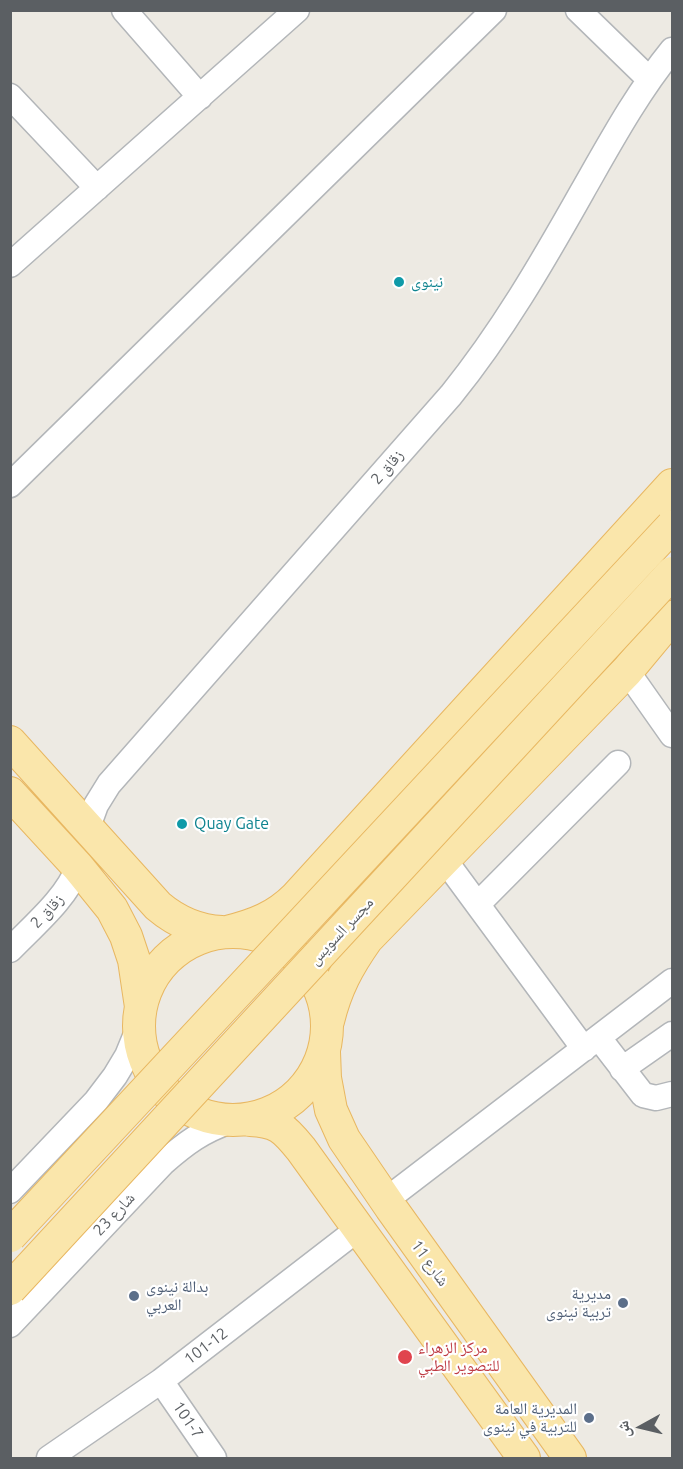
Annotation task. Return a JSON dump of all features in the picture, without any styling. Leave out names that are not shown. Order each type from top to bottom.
[{"type":"main road","points":[[140,1011],[151,979],[170,957],[194,940],[254,925],[283,910],[672,485]]},
{"type":"main road","name":"مجسر السويس","points":[[10,1236],[672,526]]},
{"type":"main road","name":"مجسر السويس","points":[[10,1289],[672,573]]},
{"type":"main road","points":[[240,1120],[275,1112],[297,1097],[314,1076],[324,1052],[334,996],[348,967],[367,939],[627,671],[672,617]]},
{"type":"main road","points":[[10,742],[158,906],[172,918],[205,931],[257,935],[284,946],[307,966],[322,992],[328,1022]]},
{"type":"main road","points":[[10,794],[78,867],[112,909],[126,936],[134,960],[140,1011],[141,1046],[152,1075],[173,1099],[200,1115],[269,1121],[285,1129],[524,1458]]},
{"type":"main road","name":"شارع 11","points":[[324,1052],[325,1078],[331,1110],[344,1139],[570,1458]]},
{"type":"street","points":[[124,10],[200,97]]},
{"type":"street","points":[[10,265],[297,10]]},
{"type":"street","points":[[10,485],[494,10]]},
{"type":"street","points":[[578,10],[649,79]]},
{"type":"street","name":"زقاق 2","points":[[88,827],[96,805],[109,784],[477,363],[524,294],[649,79],[672,50]]},
{"type":"street","points":[[10,96],[97,188]]},
{"type":"street","points":[[627,671],[672,735]]},
{"type":"street","points":[[478,904],[618,763]]},
{"type":"street","points":[[444,859],[591,1044],[622,1069],[642,1095],[656,1098],[672,1094]]},
{"type":"street","name":"زقاق 2","points":[[10,950],[63,894],[75,877],[78,867]]},
{"type":"street","points":[[386,1200],[672,981]]},
{"type":"street","points":[[10,1191],[96,1101],[115,1076],[136,1034],[140,1011]]},
{"type":"street","points":[[622,1069],[672,1034]]},
{"type":"street","name":"شارع 23","points":[[10,1325],[163,1163],[191,1139],[212,1128],[240,1120]]},
{"type":"street","name":"101-12","points":[[49,1458],[161,1381],[358,1229]]},
{"type":"street","name":"101-7","points":[[161,1381],[214,1458]]},
{"type":"place","name":"نينوى","points":[[399,282]]},
{"type":"place","name":"Quay Gate","points":[[182,824]]},
{"type":"place","name":"بدالة نينوى العربي","points":[[134,1296]]},
{"type":"place","name":"مديرية تربية نينوى","points":[[623,1303]]},
{"type":"place","name":"مركز الزهراء للتصوير الطبي","points":[[405,1357]]},
{"type":"place","name":"المديرية العامة للتربية في نينوى","points":[[589,1418]]}]
